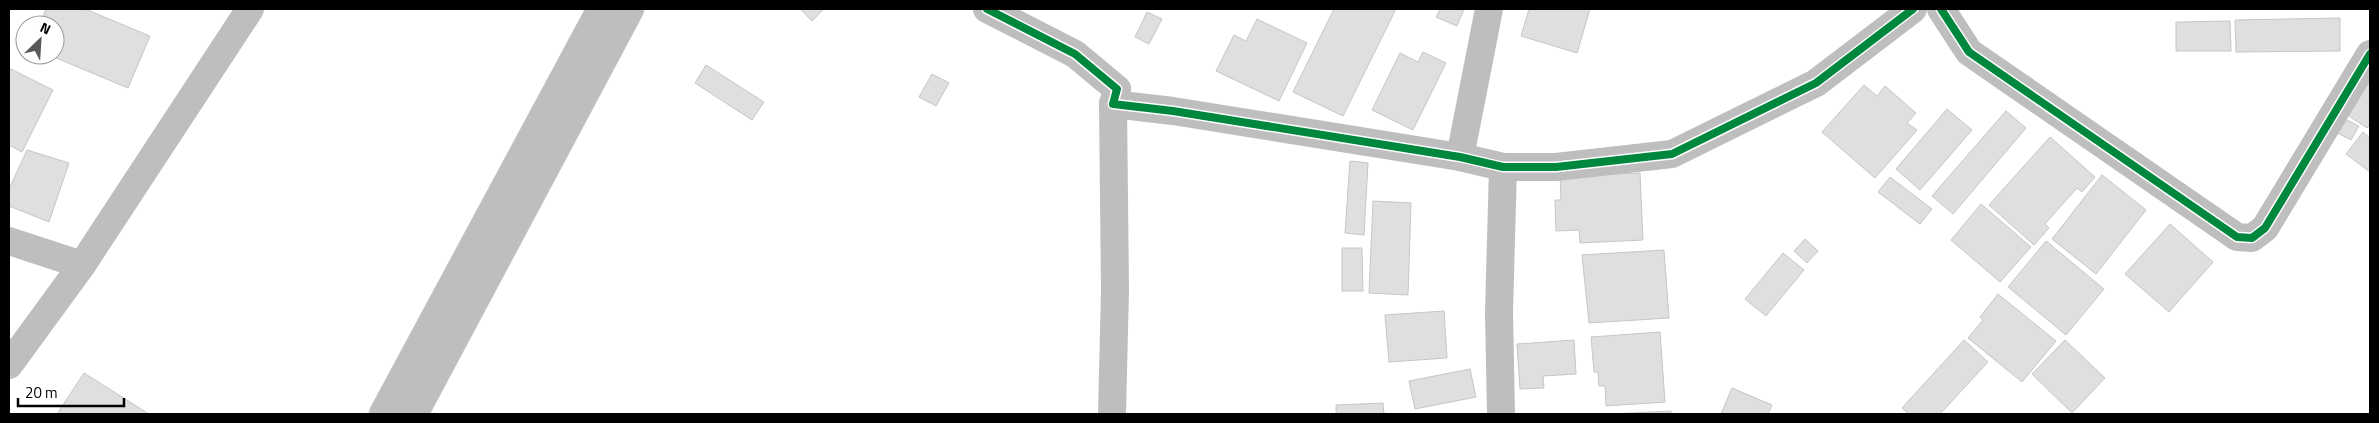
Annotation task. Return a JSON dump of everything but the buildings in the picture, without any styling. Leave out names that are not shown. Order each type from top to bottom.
[{"type":"street","points":[[9,365],[82,265],[250,9]]},
{"type":"street","points":[[383,414],[601,9]]},
{"type":"street","points":[[414,414],[630,9]]},
{"type":"street","points":[[987,9],[1075,54],[1117,89],[1113,104],[1115,290],[1112,414]]},
{"type":"street","points":[[1460,156],[1489,9]]},
{"type":"street","points":[[1113,104],[1173,111],[1460,156],[1503,167],[1556,167],[1672,154],[1816,83],[1913,9]]},
{"type":"street","points":[[1941,9],[1969,52],[2237,238],[2252,238],[2265,228],[2370,54]]},
{"type":"street","points":[[1501,414],[1499,312],[1503,167]]},
{"type":"street","points":[[9,241],[82,265]]},
{"type":"cycle path","points":[[987,9],[1075,54],[1117,89],[1113,104],[1173,111],[1460,157],[1503,167],[1556,167],[1672,154],[1816,83],[1913,9]]},
{"type":"cycle path","points":[[1941,9],[1969,52],[2237,237],[2252,238],[2265,228],[2370,54]]}]
